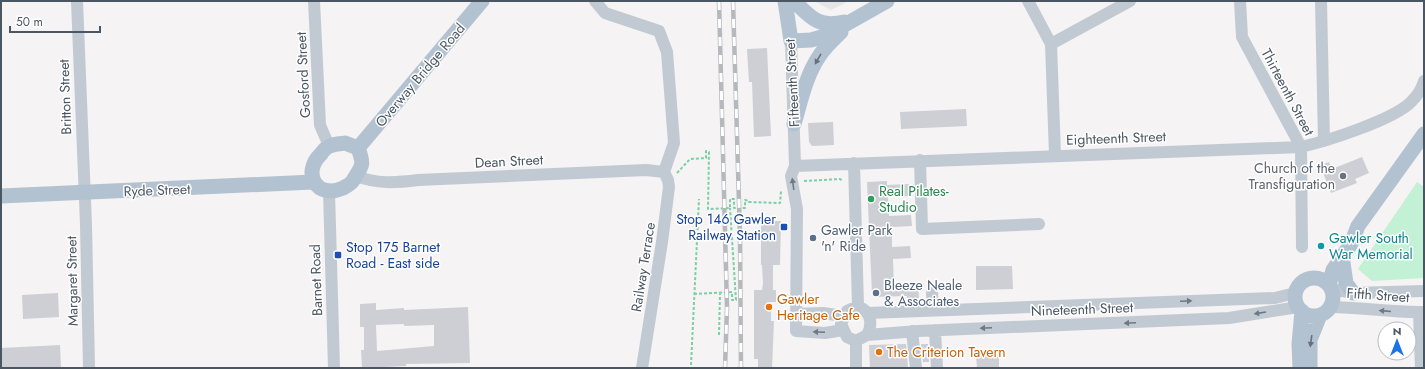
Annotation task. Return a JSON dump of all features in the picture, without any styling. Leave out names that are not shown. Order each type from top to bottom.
[{"type":"main road","name":"Overway Bridge Road","points":[[358,148],[482,1]]},
{"type":"main road","name":"Fifteenth Street","points":[[786,1],[791,40]]},
{"type":"main road","points":[[794,1],[812,19],[830,25],[853,19]]},
{"type":"main road","points":[[791,40],[811,40],[825,36],[887,1]]},
{"type":"main road","points":[[794,124],[805,85],[821,54],[853,19]]},
{"type":"main road","points":[[1315,278],[1341,242],[1358,226],[1424,134]]},
{"type":"main road","points":[[345,143],[358,148],[363,161],[361,168],[353,181],[346,187],[329,192],[319,188],[313,182],[311,174],[313,164],[329,146],[345,143]]},
{"type":"main road","name":"Ryde Street","points":[[1,196],[313,182]]},
{"type":"main road","points":[[1310,368],[1310,340],[1325,311],[1333,302],[1330,287],[1333,270],[1351,244],[1358,226]]},
{"type":"main road","points":[[1342,256],[1346,283],[1353,293]]},
{"type":"main road","points":[[1300,368],[1299,304],[1302,282],[1315,278],[1320,279],[1330,287]]},
{"type":"main road","points":[[1299,304],[1310,315],[1325,311]]},
{"type":"street","name":"Britton Street","points":[[77,1],[84,192]]},
{"type":"street","name":"Gosford Street","points":[[314,1],[320,125],[329,146]]},
{"type":"street","name":"Railway Terrace","points":[[595,1],[606,13],[659,31],[667,52],[674,143],[666,176],[662,242],[642,368]]},
{"type":"street","points":[[1028,1],[1051,44],[1056,155]]},
{"type":"street","points":[[1051,44],[1130,1]]},
{"type":"street","name":"Thirteenth Street","points":[[1240,1],[1242,37],[1301,146],[1302,247]]},
{"type":"street","points":[[1321,1],[1324,141]]},
{"type":"street","name":"Fifteenth Street","points":[[791,40],[795,166],[791,176],[796,202],[796,331],[825,333],[842,330]]},
{"type":"street","name":"Eighteenth Street","points":[[795,166],[1301,146],[1324,141],[1388,116],[1411,103],[1423,85]]},
{"type":"street","points":[[920,160],[922,229],[1039,224]]},
{"type":"street","points":[[854,163],[862,309],[871,323],[861,338],[856,368]]},
{"type":"street","name":"Dean Street","points":[[356,176],[372,182],[394,183],[418,180],[646,170],[666,176]]},
{"type":"street","name":"Margaret Street","points":[[84,192],[89,368]]},
{"type":"street","name":"Barnet Road","points":[[329,192],[334,368]]},
{"type":"street","name":"Fifth Street","points":[[1330,287],[1353,293],[1424,290]]},
{"type":"street","points":[[932,293],[933,310]]},
{"type":"street","name":"Nineteenth Street","points":[[862,309],[917,311],[1275,298],[1299,304]]},
{"type":"street","points":[[1169,302],[1170,321]]},
{"type":"street","name":"Nineteenth Street","points":[[861,338],[915,331],[935,330],[959,335],[1006,328],[1229,318],[1299,304]]},
{"type":"street","name":"Fifth Street","points":[[1325,311],[1351,307],[1388,312],[1422,312]]},
{"type":"street","points":[[861,338],[847,337],[842,330],[841,324],[843,316],[850,308],[862,309]]},
{"type":"street","points":[[1005,308],[1006,328]]},
{"type":"street","points":[[916,368],[915,331],[917,311]]},
{"type":"street","points":[[1421,368],[1422,312]]},
{"type":"street","points":[[796,314],[823,313],[843,316]]},
{"type":"street","points":[[935,330],[937,368]]},
{"type":"path","points":[[666,176],[674,177],[690,159],[706,158],[706,151],[709,152],[708,209],[730,208]]},
{"type":"path","points":[[799,181],[840,179],[844,182]]},
{"type":"path","points":[[694,294],[720,294],[720,292],[732,292],[732,300],[736,300],[730,199],[734,199],[734,208],[745,208],[745,200],[749,200],[749,202],[780,203],[780,189]]},
{"type":"path","points":[[691,365],[699,198]]},
{"type":"path","points":[[718,335],[720,294]]},
{"type":"shaded area","points":[[814,1],[849,1],[831,10]]},
{"type":"green space","points":[[1417,182],[1424,187],[1424,278],[1372,281],[1358,269]]},
{"type":"building","points":[[767,48],[771,136],[754,137],[752,82],[749,82],[747,49]]},
{"type":"building","points":[[966,109],[967,126],[901,129],[900,112]]},
{"type":"building","points":[[833,122],[834,145],[812,146],[809,142],[808,123]]},
{"type":"building","name":"Church of the Transfiguration","points":[[1362,157],[1369,173],[1355,179],[1357,183],[1331,193],[1320,165],[1329,162],[1332,169]]},
{"type":"building","points":[[887,181],[887,185],[909,184],[910,196],[888,197],[889,216],[911,215],[912,226],[892,227],[892,247],[910,246],[911,258],[893,259],[894,287],[918,286],[919,298],[907,298],[907,296],[874,297],[872,294],[867,182]]},
{"type":"building","points":[[761,221],[781,221],[780,265],[773,265],[773,290],[776,290],[776,302],[771,302],[771,321],[774,321],[772,368],[758,368],[758,359],[754,359],[754,290],[762,290],[763,283],[761,265]]},
{"type":"building","points":[[976,266],[1012,266],[1013,289],[976,290]]},
{"type":"building","points":[[58,293],[59,317],[23,319],[22,295]]},
{"type":"building","points":[[376,303],[376,310],[468,307],[470,363],[406,364],[406,366],[362,368],[361,350],[364,350],[364,327],[360,327],[360,304]],"holes":[[[404,324],[404,326],[434,325],[434,346],[377,351],[376,325]]]},
{"type":"building","points":[[906,344],[908,368],[870,368],[869,345]]},
{"type":"building","points":[[921,344],[928,344],[929,362],[923,362]]},
{"type":"building","points":[[60,345],[61,368],[1,368],[1,348]]},
{"type":"building","points":[[976,356],[999,356],[999,368],[977,368]]},
{"type":"railway","points":[[719,1],[727,307],[725,368]]},
{"type":"railway","points":[[733,1],[740,236],[741,368]]},
{"type":"place","name":"Church of the Transfiguration","points":[[1343,176]]},
{"type":"place","name":"Real Pilates- Studio","points":[[871,199]]},
{"type":"place","name":"Stop 146 Gawler Railway Station","points":[[784,227]]},
{"type":"place","name":"Gawler Park 'n' Ride","points":[[813,238]]},
{"type":"place","name":"Gawler South War Memorial","points":[[1321,246]]},
{"type":"place","name":"Stop 175 Barnet Road - East side","points":[[338,255]]},
{"type":"place","name":"Bleeze Neale & Associates","points":[[876,293]]},
{"type":"place","name":"Gawler Heritage Cafe","points":[[769,307]]},
{"type":"place","name":"The Criterion Tavern","points":[[879,352]]}]
